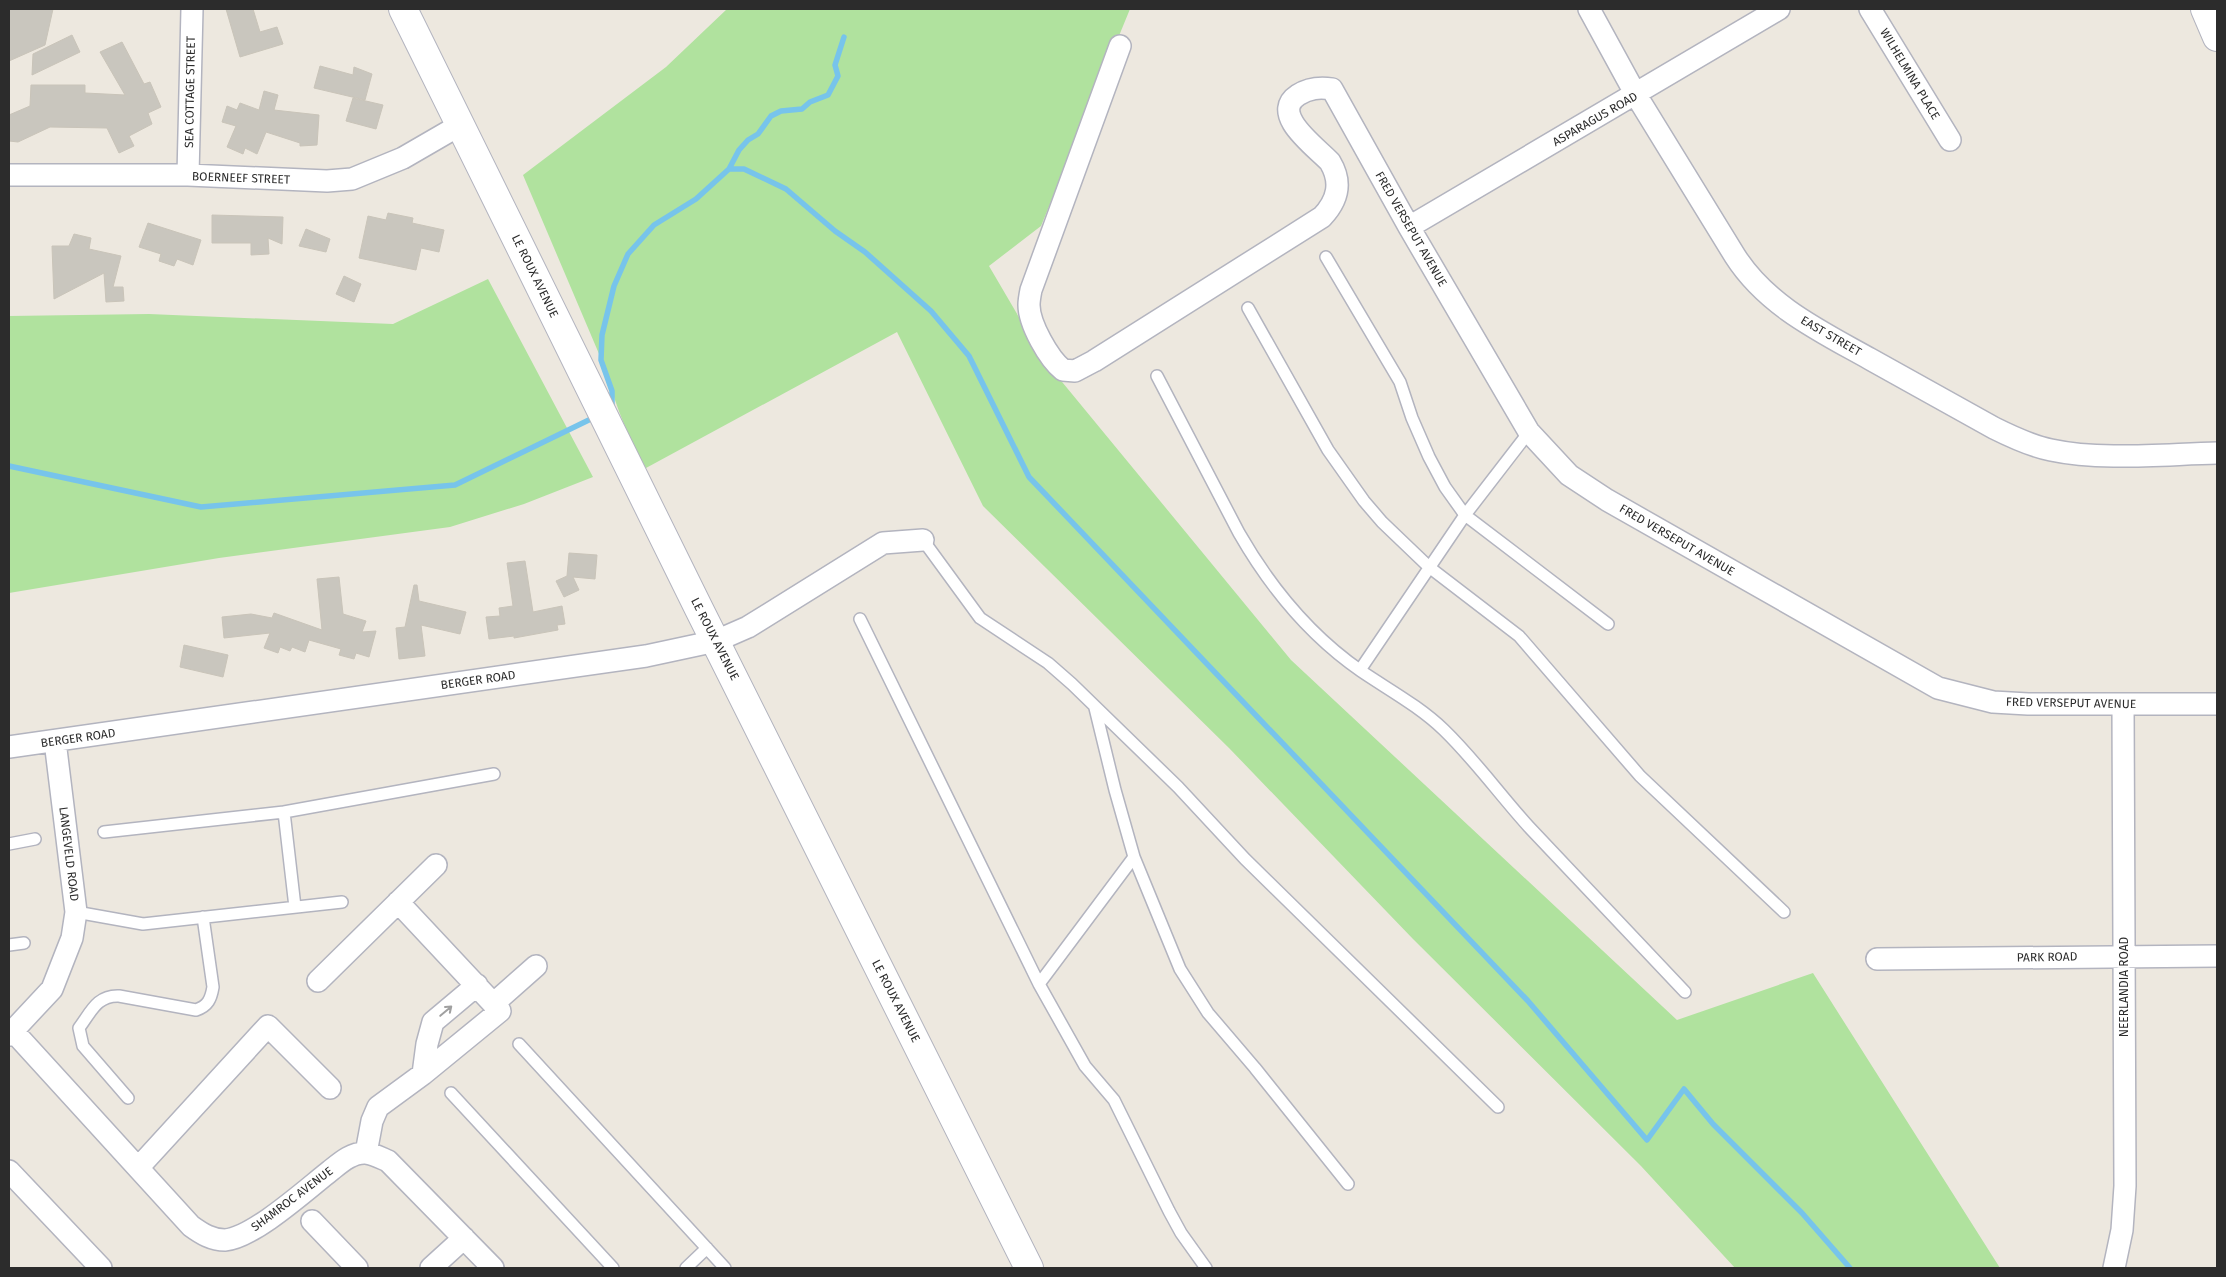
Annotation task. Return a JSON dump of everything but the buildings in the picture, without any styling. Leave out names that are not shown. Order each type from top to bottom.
[{"type":"main road","name":"LE ROUX AVENUE","points":[[403,9],[1029,1268]]},
{"type":"main road","points":[[2205,9],[2217,37]]},
{"type":"street","name":"SEA COTTAGE STREET","points":[[188,176],[192,9]]},
{"type":"street","name":"EAST STREET","points":[[1589,9],[1636,95],[1745,273],[1773,301],[1808,323],[1994,428],[2021,441],[2052,450],[2097,455],[2217,453]]},
{"type":"street","name":"ASPARAGUS ROAD","points":[[1409,227],[1636,95],[1779,9]]},
{"type":"street","name":"WILHELMINA PLACE","points":[[1870,9],[1950,140]]},
{"type":"street","name":"FRED VERSEPUT AVENUE","points":[[1120,46],[1031,290],[1029,306],[1036,331],[1054,361],[1067,371],[1075,371],[1094,361],[1322,217],[1333,203],[1337,194],[1334,169],[1330,162],[1294,126],[1288,111],[1288,104],[1293,98],[1314,88],[1332,89],[1409,227],[1529,432],[1569,475],[1607,500],[1938,688],[1993,702],[2028,704],[2217,704]]},
{"type":"street","name":"BOERNEEF STREET","points":[[9,175],[188,176],[327,181],[352,179],[403,158],[460,125]]},
{"type":"street","name":"BERGER ROAD","points":[[9,747],[646,656],[716,641],[748,627],[883,543],[923,540]]},
{"type":"street","name":"NEERLANDIA ROAD","points":[[2114,1268],[2122,1230],[2126,1186],[2123,956],[2123,704]]},
{"type":"street","name":"LANGEVELD ROAD","points":[[10,1031],[52,989],[72,938],[76,912],[55,741]]},
{"type":"street","points":[[318,980],[436,865]]},
{"type":"street","points":[[398,902],[477,985],[496,1008]]},
{"type":"street","name":"PARK ROAD","points":[[1877,959],[2217,956]]},
{"type":"street","points":[[493,1268],[388,1161],[366,1153],[372,1121],[378,1107],[423,1074],[496,1008],[536,966]]},
{"type":"street","points":[[423,1074],[428,1038],[433,1022],[477,985]]},
{"type":"street","points":[[138,1168],[268,1026],[330,1088]]},
{"type":"street","name":"SHAMROC AVENUE","points":[[10,1031],[191,1226],[213,1239],[227,1240],[260,1225],[347,1158],[366,1153]]},
{"type":"street","points":[[9,1171],[101,1268]]},
{"type":"street","points":[[312,1221],[357,1268]]},
{"type":"street","points":[[431,1268],[464,1238]]},
{"type":"lane","points":[[1326,257],[1400,382],[1412,418],[1429,457],[1445,488],[1465,515],[1608,624]]},
{"type":"lane","points":[[1248,308],[1333,458],[1364,501],[1382,522],[1429,567],[1519,636],[1640,776],[1784,912]]},
{"type":"lane","points":[[1158,376],[1252,556],[1302,621],[1360,670],[1413,704],[1446,732],[1529,826],[1685,992]]},
{"type":"lane","points":[[1360,670],[1465,515],[1529,432]]},
{"type":"lane","points":[[923,540],[980,618],[1048,663],[1178,787],[1245,859],[1498,1107]]},
{"type":"lane","points":[[860,619],[1039,984],[1085,1066],[1114,1100],[1177,1226],[1206,1268]]},
{"type":"lane","points":[[1095,708],[1134,857],[1180,969],[1208,1013],[1255,1068],[1348,1184]]},
{"type":"lane","points":[[104,832],[284,812],[494,774]]},
{"type":"lane","points":[[284,812],[295,907]]},
{"type":"lane","points":[[9,844],[35,839]]},
{"type":"lane","points":[[1039,984],[1134,857]]},
{"type":"lane","points":[[76,912],[143,924],[342,902]]},
{"type":"lane","points":[[128,1098],[83,1046],[79,1028],[99,1001],[107,996],[119,996],[196,1010],[205,1007],[212,997],[213,988],[203,917]]},
{"type":"lane","points":[[9,945],[24,943]]},
{"type":"lane","points":[[519,1044],[725,1268]]},
{"type":"lane","points":[[451,1092],[613,1268]]},
{"type":"lane","points":[[686,1268],[706,1248]]},
{"type":"green space","points":[[727,9],[1130,9],[1041,226],[989,266],[1044,360],[1291,660],[1677,1020],[1813,973],[2000,1268],[1735,1268],[1641,1166],[1413,939],[1229,748],[983,506],[897,332],[646,468],[624,423],[608,375],[523,175],[666,67]]},
{"type":"green space","points":[[488,279],[593,477],[524,504],[450,527],[219,558],[9,593],[9,316],[149,314],[393,324]]},
{"type":"waterway","points":[[729,169],[739,150],[748,140],[758,134],[771,116],[781,111],[802,109],[810,102],[828,95],[838,76],[835,65],[844,37]]},
{"type":"waterway","points":[[612,408],[612,391],[601,360],[602,335],[614,286],[628,254],[654,225],[696,199],[729,169],[744,169],[786,189],[835,231],[865,252],[931,311],[969,356],[1029,477],[1528,1001],[1647,1140],[1684,1089],[1713,1124],[1802,1213],[1850,1268]]},
{"type":"waterway","points":[[9,466],[201,507],[455,485],[595,417]]}]
